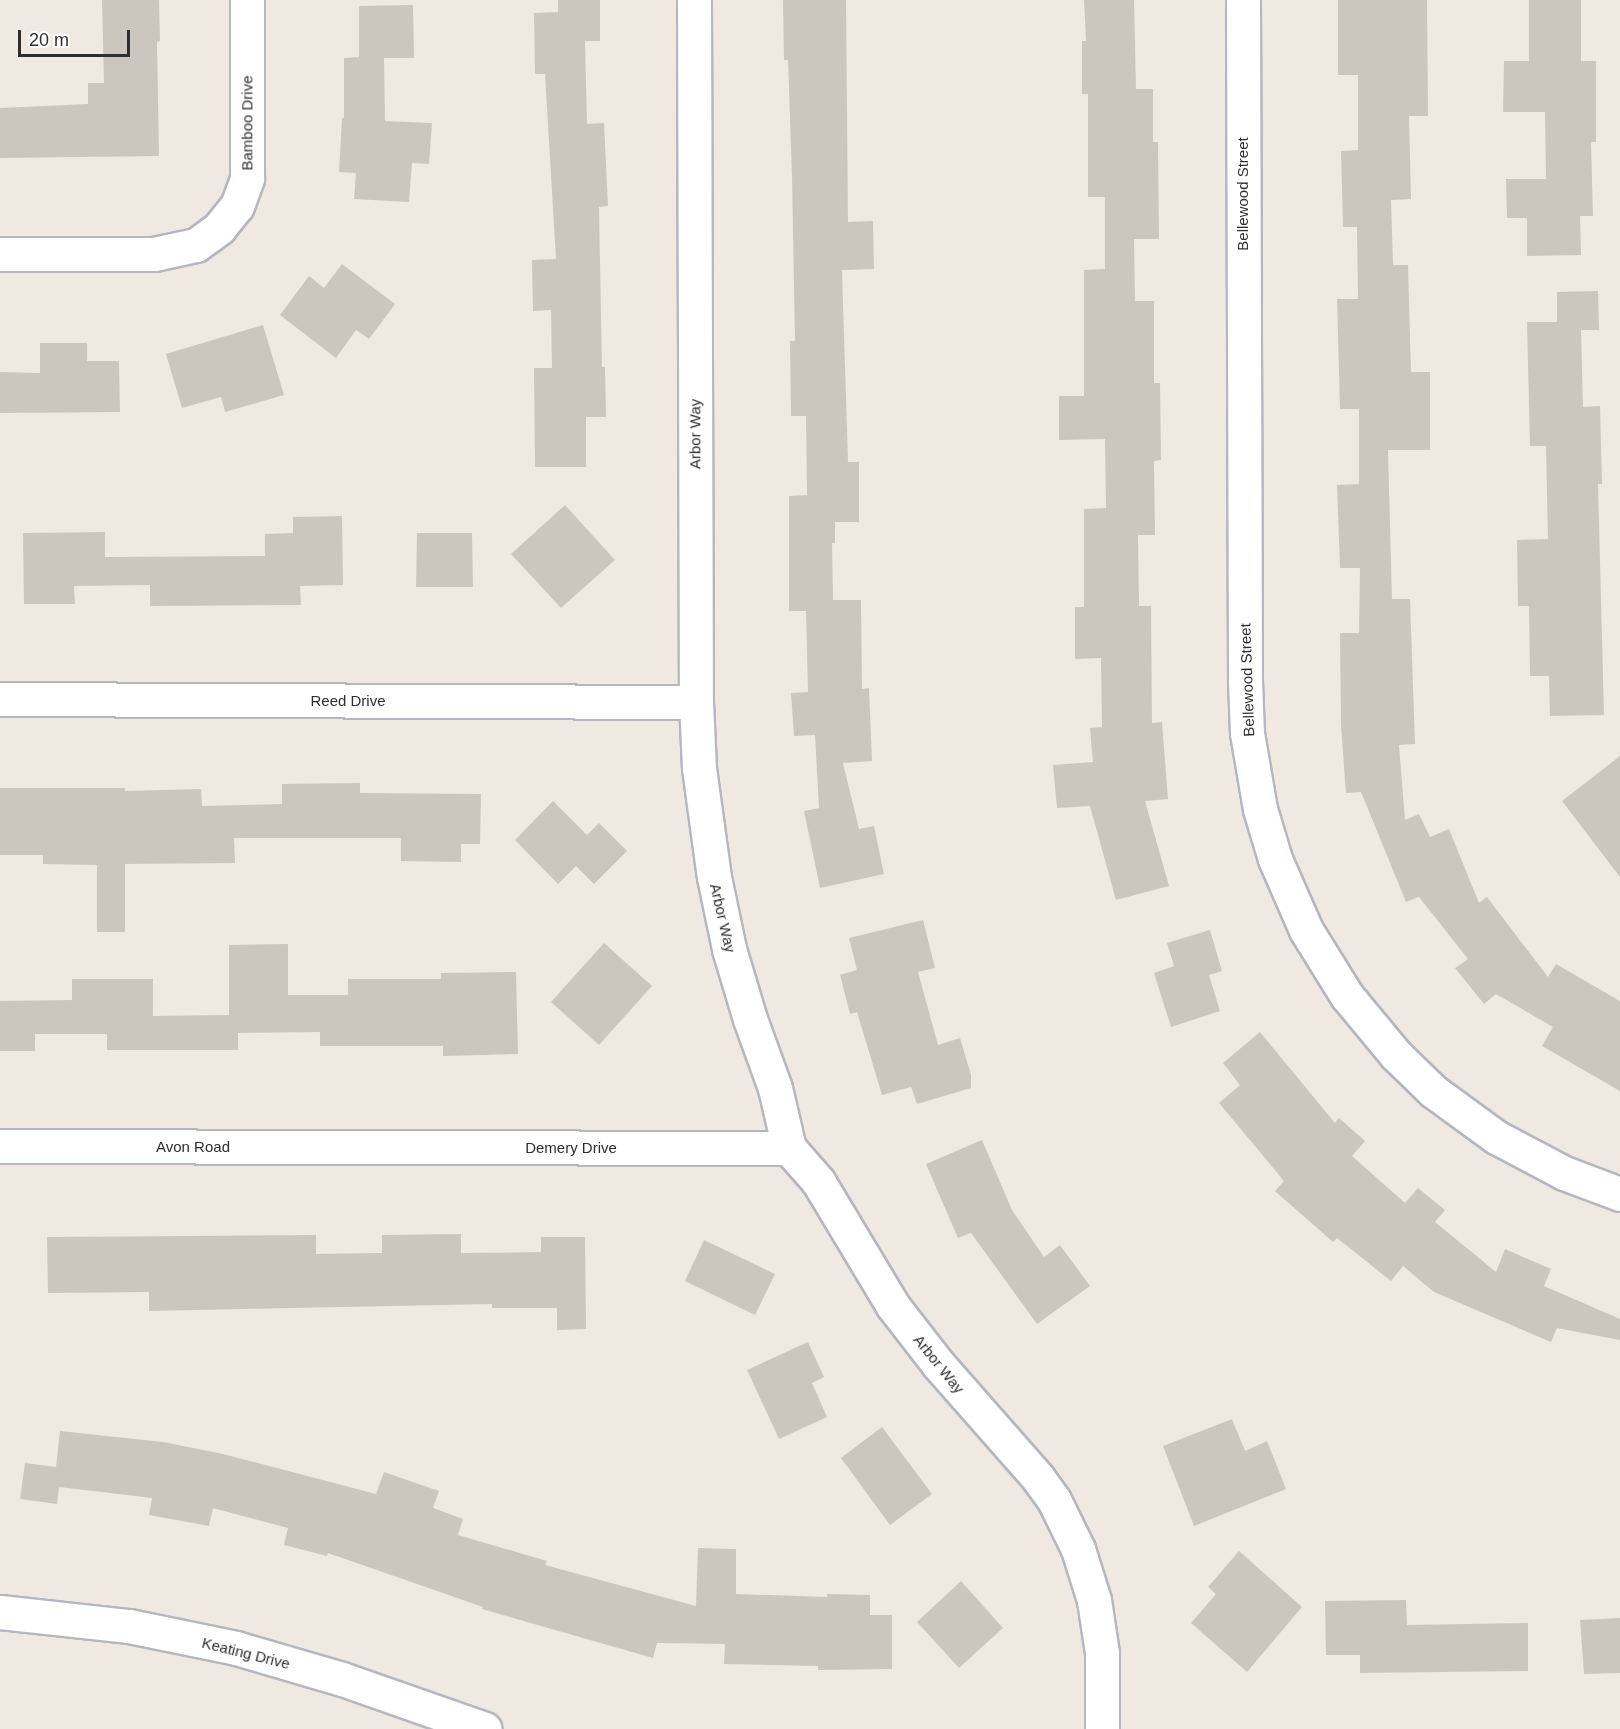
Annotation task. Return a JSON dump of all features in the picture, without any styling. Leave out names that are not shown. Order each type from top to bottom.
[{"type":"street","name":"Bamboo Drive","points":[[0,254],[154,254],[196,244],[219,228],[237,206],[247,178],[247,0]]},
{"type":"street","name":"Arbor Way","points":[[694,0],[696,702],[699,768],[716,888],[729,949],[750,1019],[775,1088],[789,1148],[818,1180],[893,1306],[938,1364],[1038,1478],[1054,1500],[1078,1549],[1094,1600],[1102,1653],[1102,1729]]},
{"type":"street","name":"Bellewood Street","points":[[1243,0],[1245,681],[1247,733],[1260,809],[1275,859],[1306,930],[1347,996],[1396,1055],[1434,1091],[1496,1137],[1564,1173],[1620,1194]]},
{"type":"street","name":"Reed Drive","points":[[0,699],[696,702]]},
{"type":"street","name":"Avon Road","points":[[0,1146],[353,1147]]},
{"type":"street","name":"Demery Drive","points":[[353,1147],[789,1148]]},
{"type":"street","name":"Keating Drive","points":[[0,1612],[129,1626],[237,1648],[342,1679],[485,1729]]},
{"type":"building","points":[[102,0],[159,0],[160,41],[157,42],[159,156],[0,158],[0,108],[88,104],[88,83],[104,83]]},
{"type":"building","points":[[558,0],[600,0],[600,41],[585,41],[587,124],[604,123],[608,206],[599,207],[602,367],[605,367],[606,417],[586,417],[586,467],[535,467],[534,368],[552,368],[551,310],[533,311],[532,260],[556,259],[545,74],[535,74],[534,13],[558,12]]},
{"type":"building","points":[[783,0],[846,0],[848,222],[873,221],[874,269],[842,270],[848,462],[859,462],[859,522],[835,522],[835,543],[832,543],[833,600],[861,600],[862,689],[869,688],[872,761],[843,763],[859,829],[874,826],[884,874],[820,888],[804,811],[819,808],[815,735],[794,736],[791,693],[808,692],[806,611],[789,611],[789,496],[807,495],[806,416],[791,416],[790,341],[795,341],[792,177],[788,60],[784,60]]},
{"type":"building","points":[[1084,0],[1134,0],[1136,89],[1153,89],[1153,142],[1158,142],[1159,239],[1134,239],[1135,301],[1154,301],[1154,383],[1160,383],[1161,460],[1154,461],[1155,535],[1138,535],[1139,606],[1151,606],[1152,723],[1162,722],[1168,799],[1145,801],[1169,886],[1116,900],[1090,806],[1057,808],[1053,765],[1093,762],[1090,728],[1102,727],[1101,658],[1075,659],[1075,607],[1084,607],[1084,509],[1106,508],[1105,439],[1059,440],[1059,396],[1084,396],[1084,270],[1105,269],[1105,197],[1088,197],[1088,94],[1082,94],[1082,41],[1086,41]]},
{"type":"building","points":[[1338,0],[1427,0],[1428,116],[1409,116],[1411,199],[1391,200],[1393,265],[1408,265],[1411,372],[1430,372],[1430,450],[1388,450],[1392,599],[1410,599],[1415,744],[1399,745],[1405,820],[1419,814],[1430,837],[1449,829],[1479,903],[1487,897],[1548,977],[1556,964],[1620,1001],[1620,1091],[1542,1046],[1553,1027],[1496,994],[1484,1004],[1455,968],[1468,959],[1419,897],[1406,902],[1361,792],[1346,793],[1341,725],[1340,633],[1359,633],[1360,568],[1340,568],[1337,485],[1359,484],[1359,409],[1340,409],[1337,299],[1358,299],[1357,227],[1343,227],[1341,151],[1358,150],[1358,75],[1338,75]]},
{"type":"building","points":[[1529,0],[1581,0],[1581,61],[1596,61],[1596,142],[1591,142],[1593,216],[1580,216],[1581,255],[1527,256],[1527,218],[1507,218],[1506,179],[1546,179],[1545,112],[1503,112],[1504,61],[1529,61]]},
{"type":"building","points":[[413,5],[414,58],[384,58],[385,121],[432,123],[429,164],[412,163],[409,202],[354,199],[356,173],[339,172],[342,118],[344,118],[344,58],[359,57],[359,6]]},
{"type":"building","points":[[342,264],[395,304],[369,339],[356,330],[336,358],[280,315],[309,276],[324,288]]},
{"type":"building","points":[[1598,291],[1599,330],[1581,330],[1583,407],[1600,406],[1602,484],[1598,484],[1604,715],[1550,716],[1549,676],[1530,676],[1529,606],[1518,606],[1517,540],[1548,539],[1546,446],[1530,446],[1527,322],[1557,322],[1557,292]]},
{"type":"building","points":[[263,325],[284,395],[225,412],[221,397],[182,408],[166,354]]},
{"type":"building","points":[[40,343],[87,343],[87,361],[119,361],[120,412],[0,413],[0,372],[40,373]]},
{"type":"building","points":[[565,505],[615,560],[561,608],[511,554]]},
{"type":"building","points":[[342,516],[343,585],[300,586],[301,605],[150,606],[150,585],[74,586],[75,604],[24,604],[23,533],[105,532],[105,557],[265,556],[265,534],[293,533],[293,517]]},
{"type":"building","points":[[417,533],[472,533],[473,587],[416,587]]},
{"type":"building","points":[[1620,756],[1620,877],[1562,801]]},
{"type":"building","points":[[360,783],[360,793],[481,794],[480,844],[461,844],[461,862],[401,861],[401,838],[234,838],[235,863],[125,864],[125,932],[97,932],[97,865],[43,864],[43,855],[0,855],[0,788],[125,788],[125,791],[201,789],[202,806],[282,804],[282,784]]},
{"type":"building","points":[[553,801],[587,835],[599,823],[627,851],[594,884],[576,866],[558,884],[515,840]]},
{"type":"building","points":[[923,920],[935,968],[918,972],[938,1045],[960,1038],[971,1075],[971,1088],[917,1104],[911,1087],[882,1095],[857,1012],[850,1014],[840,975],[857,970],[849,938]]},
{"type":"building","points":[[1210,930],[1222,971],[1209,975],[1220,1011],[1171,1027],[1154,973],[1174,966],[1167,943]]},
{"type":"building","points":[[604,943],[652,986],[599,1045],[551,1002]]},
{"type":"building","points":[[288,944],[288,995],[348,995],[348,979],[441,979],[441,973],[516,972],[518,1054],[443,1056],[443,1046],[320,1046],[320,1032],[238,1033],[238,1050],[107,1050],[107,1034],[35,1034],[35,1051],[0,1051],[0,1001],[72,1000],[72,979],[153,979],[153,1016],[229,1015],[229,945]]},
{"type":"building","points":[[1260,1032],[1335,1123],[1339,1118],[1365,1141],[1352,1156],[1405,1203],[1418,1188],[1445,1210],[1435,1222],[1496,1272],[1505,1249],[1551,1269],[1544,1286],[1620,1319],[1620,1340],[1557,1328],[1551,1342],[1434,1292],[1403,1266],[1391,1281],[1337,1238],[1333,1242],[1275,1191],[1284,1181],[1219,1103],[1240,1085],[1223,1063]]},
{"type":"building","points":[[982,1140],[1012,1210],[1044,1257],[1060,1245],[1090,1286],[1037,1324],[971,1233],[958,1238],[926,1164]]},
{"type":"building","points":[[461,1234],[461,1253],[541,1252],[541,1237],[585,1237],[586,1329],[557,1330],[557,1308],[492,1308],[492,1304],[149,1311],[149,1292],[48,1293],[47,1237],[316,1235],[316,1254],[382,1253],[382,1235]]},
{"type":"building","points":[[704,1240],[775,1274],[755,1315],[685,1281]]},
{"type":"building","points":[[808,1342],[824,1377],[812,1383],[827,1417],[779,1439],[747,1370]]},
{"type":"building","points":[[1232,1419],[1245,1451],[1267,1441],[1286,1489],[1194,1526],[1163,1446]]},
{"type":"building","points":[[882,1427],[932,1494],[890,1525],[841,1458]]},
{"type":"building","points":[[60,1431],[163,1442],[223,1454],[376,1494],[384,1472],[439,1491],[433,1508],[463,1519],[458,1535],[547,1561],[545,1565],[696,1606],[698,1548],[736,1549],[736,1594],[827,1597],[827,1594],[870,1595],[870,1615],[892,1615],[892,1669],[818,1670],[818,1666],[724,1664],[725,1644],[657,1643],[653,1658],[482,1609],[483,1607],[328,1553],[327,1556],[284,1545],[288,1528],[213,1508],[209,1526],[149,1515],[152,1498],[59,1487],[57,1504],[20,1499],[25,1463],[56,1467]]},
{"type":"building","points":[[1239,1551],[1302,1607],[1247,1672],[1191,1623],[1216,1594],[1208,1587]]},
{"type":"building","points":[[961,1581],[1003,1628],[959,1668],[917,1622]]},
{"type":"building","points":[[1406,1600],[1407,1625],[1528,1623],[1528,1671],[1360,1673],[1360,1655],[1326,1655],[1325,1601]]},
{"type":"building","points":[[1620,1618],[1620,1673],[1584,1674],[1580,1620]]}]
